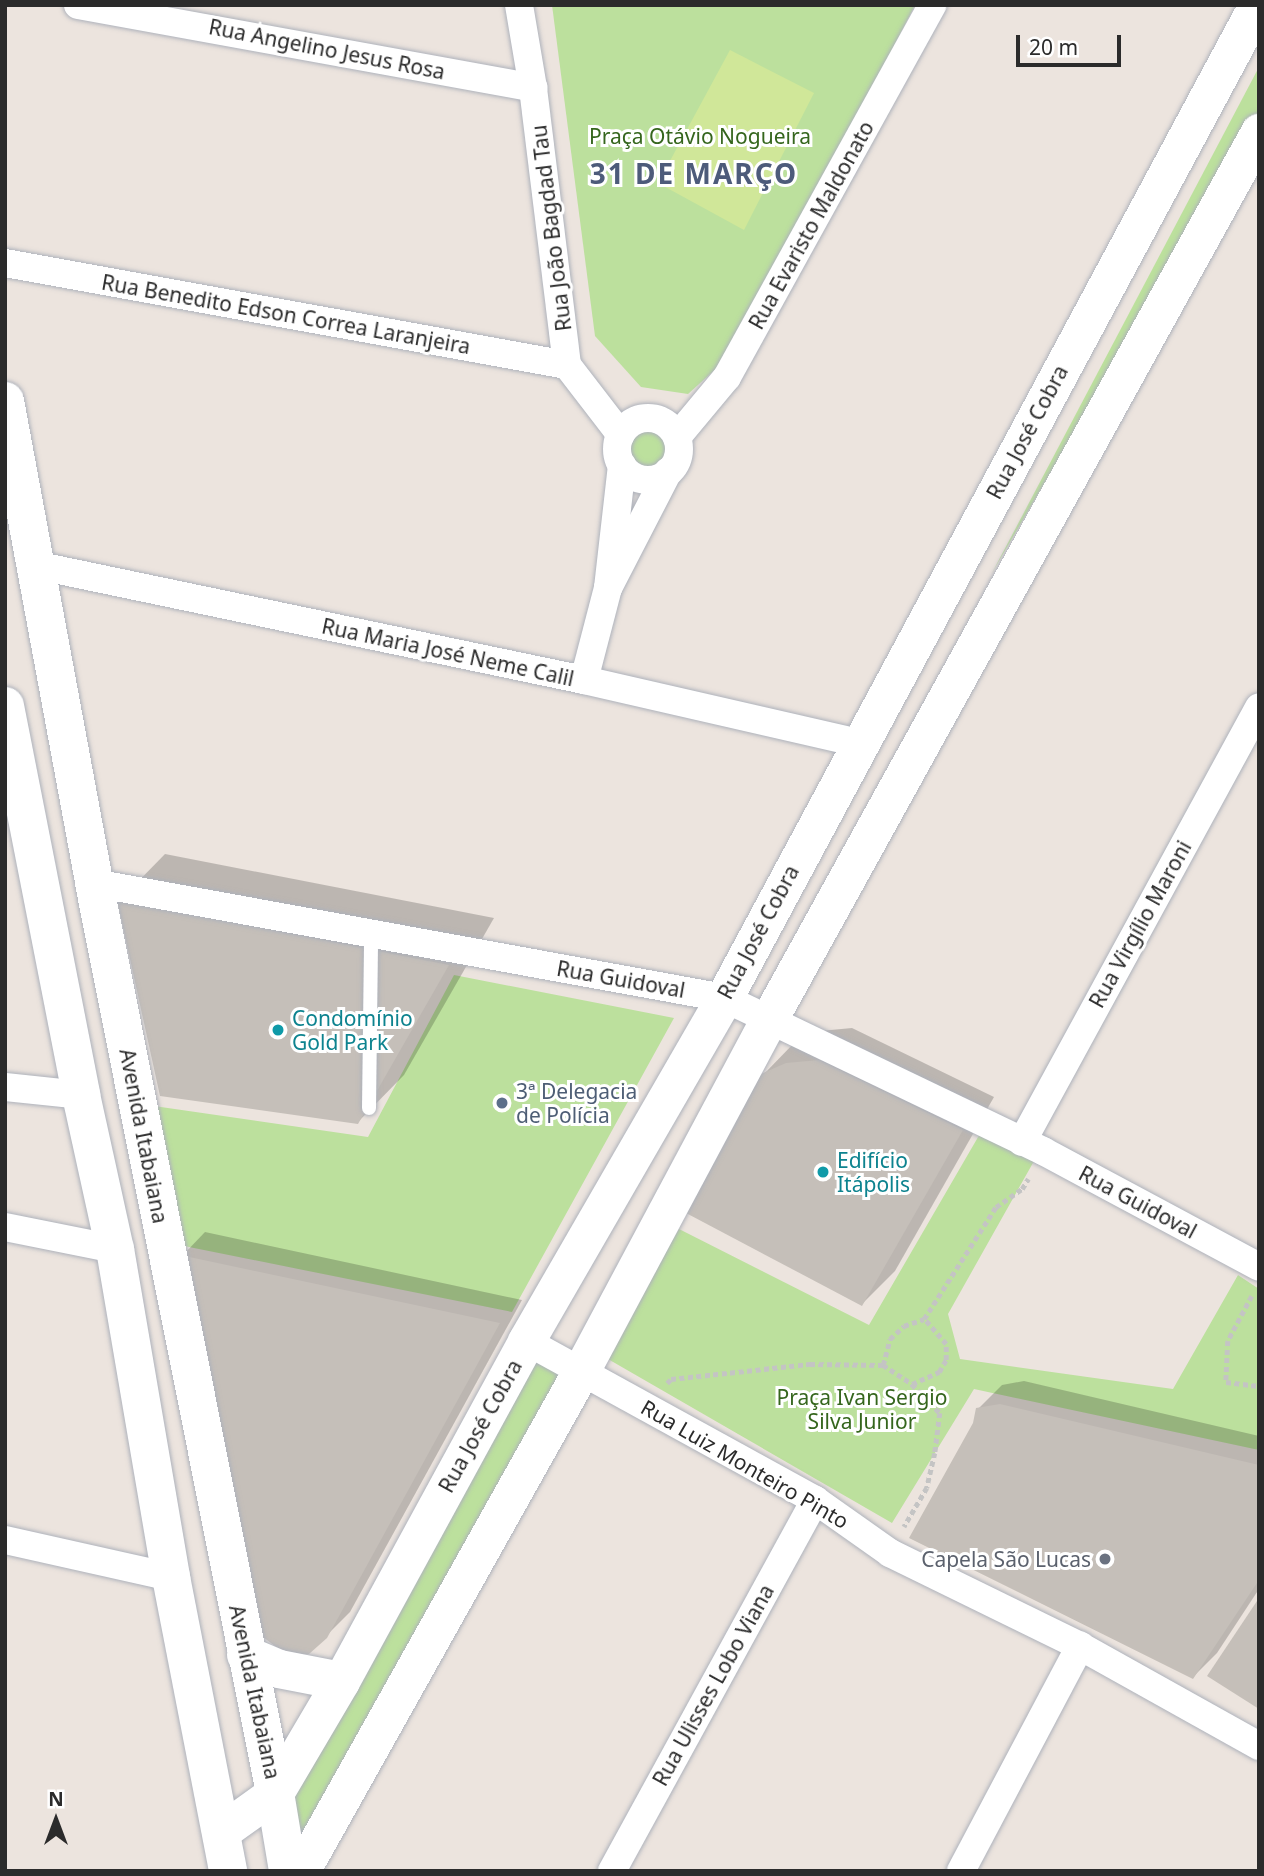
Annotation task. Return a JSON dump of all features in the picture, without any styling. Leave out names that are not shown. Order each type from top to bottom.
[{"type":"main road","name":"Avenida Itabaiana","points":[[5,401],[94,883],[275,1793],[288,1871]]},
{"type":"main road","points":[[5,706],[14,790],[115,1249],[171,1577],[228,1871]]},
{"type":"main road","points":[[246,1655],[279,1669],[341,1681]]},
{"type":"street","name":"Rua Angelino Jesus Rosa","points":[[78,5],[218,17],[533,88]]},
{"type":"street","name":"Rua João Bagdad Tau","points":[[519,5],[533,88],[567,365]]},
{"type":"street","name":"Rua Evaristo Maldonato","points":[[677,438],[727,377],[932,5]]},
{"type":"street","name":"Rua José Cobra","points":[[222,1831],[275,1793],[341,1681],[526,1341],[724,998],[1252,7]]},
{"type":"street","points":[[301,1871],[581,1371],[768,1021],[1259,132]]},
{"type":"street","name":"Rua Benedito Edson Correa Laranjeira","points":[[5,263],[567,365]]},
{"type":"street","points":[[567,365],[621,435]]},
{"type":"street","points":[[584,680],[608,588],[622,466],[618,444],[621,435],[635,421],[645,418],[664,422],[677,438],[678,457],[608,588]]},
{"type":"street","points":[[622,466],[638,478],[649,480],[668,472]]},
{"type":"street","name":"Rua Maria José Neme Calil","points":[[35,565],[584,680],[859,743]]},
{"type":"street","name":"Rua Virgílio Maroni","points":[[1033,1147],[1259,707]]},
{"type":"street","name":"Rua Guidoval","points":[[94,883],[724,998],[1033,1147],[1256,1278]]},
{"type":"street","points":[[5,1087],[81,1095]]},
{"type":"street","points":[[5,1227],[115,1249]]},
{"type":"street","name":"Rua Luiz Monteiro Pinto","points":[[526,1341],[815,1500],[890,1553],[1080,1646],[1259,1746]]},
{"type":"street","name":"Rua Ulisses Lobo Viana","points":[[612,1871],[815,1500]]},
{"type":"street","points":[[5,1540],[171,1577]]},
{"type":"street","points":[[961,1871],[1080,1646]]},
{"type":"lane","points":[[369,1108],[371,934]]},
{"type":"path","points":[[883,1365],[890,1339],[904,1326],[924,1319],[996,1207],[1022,1189],[1033,1147]]},
{"type":"path","points":[[1256,1278],[1228,1341],[1226,1382],[1259,1386]]},
{"type":"path","points":[[912,1384],[939,1372],[946,1360],[946,1344],[924,1319]]},
{"type":"path","points":[[643,1404],[671,1379],[810,1364],[883,1365],[912,1384],[940,1413],[936,1453],[927,1488],[890,1553]]},
{"type":"green space","name":"Praça Otávio Nogueira","points":[[552,5],[915,5],[739,348],[688,394],[641,387],[595,336]]},
{"type":"green space","points":[[730,50],[814,93],[744,230],[658,183]]},
{"type":"green space","points":[[1259,67],[1259,114],[992,573]]},
{"type":"green space","points":[[648,425],[665,432],[672,449],[665,466],[648,473],[631,466],[624,449],[631,432]]},
{"type":"green space","points":[[454,975],[674,1018],[512,1312],[184,1246],[154,1106],[368,1137]]},
{"type":"green space","name":"Praça Ivan Sergio Silva Junior","points":[[981,1132],[1038,1154],[948,1314],[960,1359],[1173,1389],[1238,1275],[1259,1289],[1259,1450],[974,1389],[892,1523],[601,1355],[679,1229],[869,1325]]},
{"type":"green space","points":[[528,1352],[571,1375],[309,1828],[294,1836],[284,1792]]},
{"type":"building","name":"Condomínio Gold Park","points":[[117,900],[449,965],[358,1124],[160,1096]]},
{"type":"building","name":"Edifício Itápolis","points":[[819,1060],[963,1130],[862,1306],[686,1213],[746,1096],[761,1074],[786,1063]]},
{"type":"building","points":[[180,1255],[500,1323],[327,1638],[309,1654],[288,1656],[263,1637]]},
{"type":"building","name":"Capela São Lucas","points":[[1000,1404],[1259,1465],[1259,1580],[1193,1679],[909,1538],[973,1423],[976,1408]]},
{"type":"building","points":[[1259,1598],[1259,1709],[1207,1676]]},
{"type":"place","name":"Condomínio Gold Park","points":[[278,1030]]},
{"type":"place","name":"3ª Delegacia de Polícia","points":[[502,1103]]},
{"type":"place","name":"Edifício Itápolis","points":[[823,1172]]},
{"type":"place","name":"Capela São Lucas","points":[[1105,1559]]},
{"type":"district","name":"31 DE MARÇO","points":[[694,173]]}]
